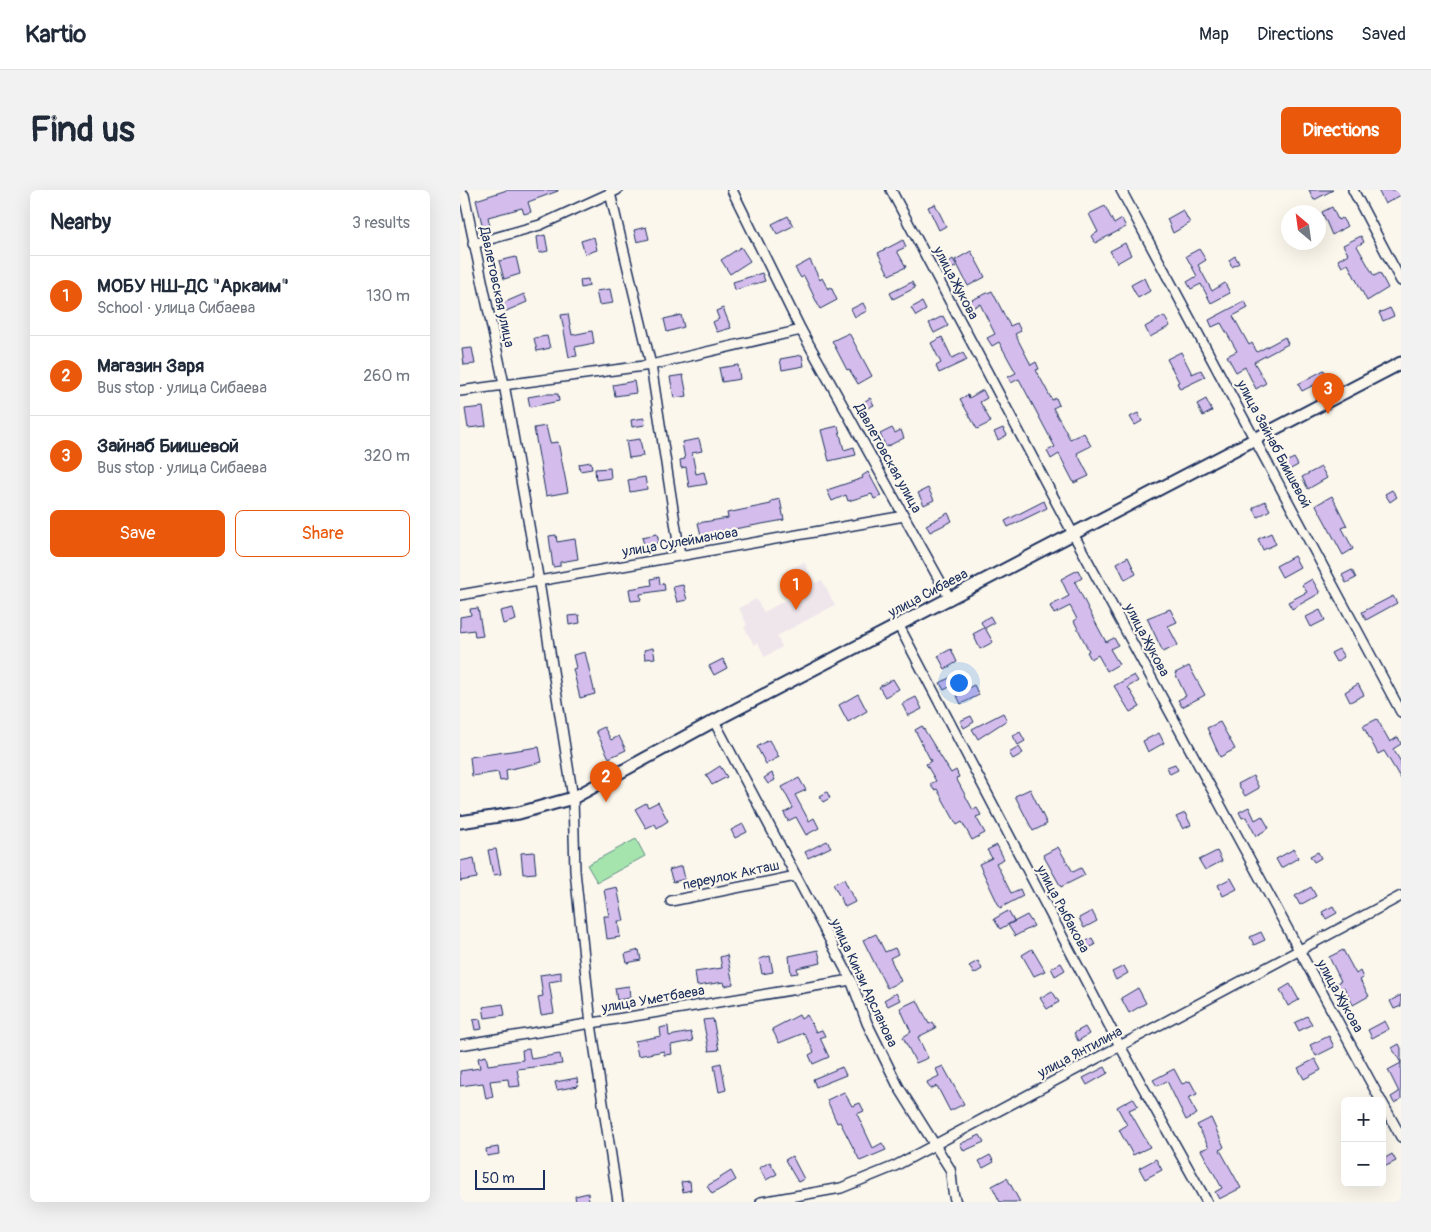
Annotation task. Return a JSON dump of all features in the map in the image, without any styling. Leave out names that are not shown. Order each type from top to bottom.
[{"type":"main road","name":"улица Сибаева","points":[[460,822],[519,813],[573,798],[714,721],[1401,363]]},
{"type":"street","name":"Давлетовская улица","points":[[732,190],[801,330],[950,599]]},
{"type":"street","name":"улица Жукова","points":[[891,190],[1073,533],[1379,1097]]},
{"type":"street","name":"улица Зайнаб Биишевой","points":[[1120,190],[1256,439],[1401,712]]},
{"type":"street","points":[[1352,190],[1401,282]]},
{"type":"street","points":[[473,244],[540,226],[614,191],[651,365],[680,555]]},
{"type":"street","name":"Давлетовская улица","points":[[462,193],[504,384],[539,582],[573,798],[575,871],[591,1024],[618,1202]]},
{"type":"street","points":[[460,391],[651,365],[801,330]]},
{"type":"street","name":"улица Сулейманова","points":[[460,595],[904,516]]},
{"type":"street","name":"улица Рыбакова","points":[[899,626],[1120,1046],[1207,1202]]},
{"type":"street","name":"улица Кинзи Арсланова","points":[[714,721],[850,980],[867,1023],[910,1109],[950,1169],[952,1180],[951,1192],[956,1202]]},
{"type":"street","name":"переулок Акташ","points":[[671,901],[796,876]]},
{"type":"street","name":"улица Янтилина","points":[[761,1202],[841,1188],[896,1166],[1300,952],[1401,896]]},
{"type":"street","name":"улица Уметбаева","points":[[460,1045],[850,980]]},
{"type":"street","name":"улица Жукова","points":[[1386,1109],[1401,1137]]},
{"type":"shaded area","points":[[804,562],[815,583],[822,580],[835,605],[777,636],[782,647],[765,657],[758,643],[754,645],[744,627],[747,625],[739,608],[756,599],[764,612],[793,596],[781,574]]},
{"type":"green space","points":[[636,839],[645,856],[597,882],[587,865]]},
{"type":"building","points":[[507,190],[558,191],[528,202],[531,212],[524,214],[522,208],[488,217],[490,226],[483,228],[476,200]]},
{"type":"building","points":[[1309,190],[1333,190],[1314,200]]},
{"type":"building","points":[[1378,190],[1401,190],[1401,195],[1385,204]]},
{"type":"building","points":[[935,204],[946,226],[939,230],[928,207]]},
{"type":"building","points":[[1105,206],[1114,224],[1122,219],[1126,227],[1095,243],[1091,236],[1098,232],[1089,214]]},
{"type":"building","points":[[1332,207],[1338,220],[1342,218],[1347,226],[1332,235],[1326,221],[1326,210]]},
{"type":"building","points":[[1183,210],[1190,223],[1173,233],[1167,219]]},
{"type":"building","points":[[788,216],[793,226],[777,234],[772,224]]},
{"type":"building","points":[[646,227],[649,239],[637,242],[634,230]]},
{"type":"building","points":[[545,235],[548,251],[539,253],[537,237]]},
{"type":"building","points":[[1361,236],[1364,242],[1357,246],[1374,276],[1380,273],[1388,288],[1367,301],[1348,264],[1342,267],[1338,260],[1348,254],[1343,245]]},
{"type":"building","points":[[594,237],[597,250],[585,254],[581,241]]},
{"type":"building","points":[[903,240],[906,247],[897,251],[906,267],[889,275],[878,253]]},
{"type":"building","points":[[1125,243],[1131,255],[1117,263],[1110,251]]},
{"type":"building","points":[[741,247],[750,261],[730,274],[721,260]]},
{"type":"building","points":[[1199,249],[1206,260],[1198,265],[1212,291],[1225,283],[1230,293],[1211,303],[1201,284],[1191,289],[1187,282],[1197,276],[1186,256]]},
{"type":"building","points":[[971,251],[985,277],[968,286],[955,260]]},
{"type":"building","points":[[1235,256],[1239,263],[1232,267],[1229,260]]},
{"type":"building","points":[[516,257],[520,274],[504,279],[499,261]]},
{"type":"building","points":[[953,259],[957,266],[949,270],[946,264]]},
{"type":"building","points":[[810,260],[820,280],[822,278],[828,289],[831,287],[837,300],[820,309],[804,276],[801,278],[795,268]]},
{"type":"building","points":[[762,273],[765,281],[735,290],[733,282]]},
{"type":"building","points":[[1144,278],[1150,291],[1138,298],[1131,285]]},
{"type":"building","points":[[588,279],[589,286],[581,288],[580,280]]},
{"type":"building","points":[[912,282],[915,288],[893,299],[890,293]]},
{"type":"building","points":[[610,289],[613,303],[599,305],[596,291]]},
{"type":"building","points":[[992,291],[1010,326],[1017,323],[1021,331],[1015,334],[1031,365],[1036,362],[1039,369],[1036,370],[1052,400],[1056,398],[1059,405],[1053,408],[1070,439],[1084,433],[1091,446],[1077,453],[1089,476],[1074,483],[1059,454],[1051,459],[1047,451],[1055,447],[1019,379],[1011,383],[1008,377],[1016,373],[999,342],[992,346],[987,338],[995,334],[980,304],[970,309],[967,302]]},
{"type":"building","points":[[524,294],[527,302],[504,312],[501,304]]},
{"type":"building","points":[[1245,301],[1248,308],[1233,316],[1249,345],[1252,343],[1257,352],[1285,337],[1288,344],[1254,362],[1266,383],[1256,389],[1245,367],[1236,372],[1227,356],[1237,351],[1221,323],[1212,327],[1209,320]]},
{"type":"building","points":[[922,302],[926,310],[916,316],[911,308]]},
{"type":"building","points":[[863,303],[867,311],[855,317],[851,309]]},
{"type":"building","points":[[723,308],[731,328],[717,332],[713,322],[719,319],[716,311]]},
{"type":"building","points":[[1390,308],[1394,316],[1383,321],[1379,313]]},
{"type":"building","points":[[568,314],[572,335],[592,331],[594,343],[575,347],[577,356],[569,357],[561,315]]},
{"type":"building","points":[[681,315],[684,327],[667,332],[664,319]]},
{"type":"building","points":[[943,316],[948,326],[934,333],[929,323]]},
{"type":"building","points":[[1164,316],[1170,326],[1150,337],[1145,327]]},
{"type":"building","points":[[849,333],[872,376],[858,384],[849,369],[847,370],[832,341]]},
{"type":"building","points":[[547,336],[550,348],[537,351],[534,338]]},
{"type":"building","points":[[942,337],[952,358],[963,353],[967,360],[939,373],[936,366],[941,363],[931,343]]},
{"type":"building","points":[[472,348],[475,364],[464,365],[462,349]]},
{"type":"building","points":[[1181,352],[1192,374],[1201,370],[1205,377],[1180,389],[1177,383],[1179,382],[1167,359]]},
{"type":"building","points":[[802,355],[804,366],[782,370],[780,359]]},
{"type":"building","points":[[738,365],[740,379],[722,382],[719,368]]},
{"type":"building","points":[[1324,370],[1328,378],[1302,391],[1298,384]]},
{"type":"building","points":[[683,375],[687,396],[674,398],[670,377]]},
{"type":"building","points":[[634,381],[636,393],[615,396],[613,385]]},
{"type":"building","points":[[983,390],[987,398],[980,402],[991,422],[977,429],[960,399],[968,395],[969,398]]},
{"type":"building","points":[[558,394],[559,401],[530,407],[528,397]]},
{"type":"building","points":[[870,398],[874,405],[865,409],[862,403]]},
{"type":"building","points":[[1206,399],[1212,411],[1203,416],[1197,404]]},
{"type":"building","points":[[483,407],[486,426],[468,428],[465,409]]},
{"type":"building","points":[[1138,413],[1142,421],[1135,425],[1130,417]]},
{"type":"building","points":[[644,418],[645,425],[632,427],[631,420]]},
{"type":"building","points":[[546,426],[550,443],[558,442],[568,492],[546,496],[534,428]]},
{"type":"building","points":[[838,426],[844,450],[854,447],[856,455],[829,461],[821,430]]},
{"type":"building","points":[[892,428],[895,433],[901,430],[904,438],[886,447],[880,434]]},
{"type":"building","points":[[1003,428],[1007,435],[998,440],[994,432]]},
{"type":"building","points":[[640,439],[643,456],[629,458],[626,441]]},
{"type":"building","points":[[699,439],[702,451],[692,453],[696,474],[704,472],[707,484],[689,487],[686,467],[681,468],[680,460],[685,459],[682,442]]},
{"type":"building","points":[[1294,458],[1298,465],[1287,471],[1284,463]]},
{"type":"building","points":[[591,462],[592,469],[580,471],[579,464]]},
{"type":"building","points":[[1321,467],[1327,478],[1308,489],[1302,477]]},
{"type":"building","points":[[610,468],[611,478],[596,480],[595,469]]},
{"type":"building","points":[[868,472],[881,496],[874,499],[872,494],[848,501],[846,495],[832,501],[827,490],[863,478],[862,476]]},
{"type":"building","points":[[645,477],[647,489],[630,492],[628,480]]},
{"type":"building","points":[[928,488],[934,500],[924,505],[918,493]]},
{"type":"building","points":[[1392,490],[1397,497],[1390,502],[1385,494]]},
{"type":"building","points":[[1332,496],[1347,526],[1342,528],[1353,549],[1343,555],[1316,505]]},
{"type":"building","points":[[780,499],[784,520],[701,535],[698,523],[728,518],[727,513],[771,504],[771,501]]},
{"type":"building","points":[[1044,501],[1047,508],[1008,527],[1005,521]]},
{"type":"building","points":[[1265,501],[1270,510],[1258,517],[1253,508]]},
{"type":"building","points":[[948,513],[952,521],[930,532],[926,525]]},
{"type":"building","points":[[1271,533],[1276,544],[1263,550],[1258,539]]},
{"type":"building","points":[[657,534],[659,543],[644,545],[642,537]]},
{"type":"building","points":[[556,535],[557,542],[575,539],[578,559],[560,562],[560,566],[553,567],[549,536]]},
{"type":"building","points":[[1294,556],[1300,567],[1282,577],[1276,566]]},
{"type":"building","points":[[1128,557],[1136,574],[1125,580],[1117,563]]},
{"type":"building","points":[[1078,570],[1082,578],[1075,582],[1093,618],[1106,642],[1114,638],[1118,645],[1110,649],[1119,664],[1107,671],[1098,655],[1091,659],[1087,652],[1089,651],[1074,621],[1077,619],[1070,606],[1054,614],[1050,606],[1069,596],[1061,579]]},
{"type":"building","points":[[1352,570],[1356,578],[1346,583],[1342,575]]},
{"type":"building","points":[[659,577],[660,584],[664,583],[665,590],[640,594],[641,600],[631,601],[629,589],[652,585],[651,579]]},
{"type":"building","points":[[1312,579],[1320,593],[1292,609],[1288,602],[1307,592],[1302,585]]},
{"type":"building","points":[[683,585],[687,600],[677,602],[673,587]]},
{"type":"building","points":[[1393,596],[1397,603],[1366,620],[1362,612]]},
{"type":"building","points":[[478,608],[483,636],[475,637],[474,630],[460,632],[460,617],[471,615],[470,609]]},
{"type":"building","points":[[513,608],[516,620],[503,624],[500,611]]},
{"type":"building","points":[[1170,609],[1177,622],[1168,626],[1178,645],[1163,652],[1147,618]]},
{"type":"building","points":[[1320,610],[1325,620],[1311,627],[1306,617]]},
{"type":"building","points":[[579,615],[580,623],[569,625],[568,616]]},
{"type":"building","points":[[990,616],[994,623],[985,628],[993,642],[980,649],[973,634],[984,628],[981,622]]},
{"type":"building","points":[[653,648],[655,658],[645,659],[644,650]]},
{"type":"building","points":[[951,649],[957,662],[945,669],[938,656]]},
{"type":"building","points":[[1339,649],[1344,657],[1336,662],[1331,653]]},
{"type":"building","points":[[585,652],[595,694],[580,698],[573,669],[576,668],[573,655]]},
{"type":"building","points":[[723,659],[727,668],[714,675],[709,666]]},
{"type":"building","points":[[1189,666],[1205,695],[1182,707],[1178,700],[1186,696],[1175,673]]},
{"type":"building","points":[[1134,675],[1138,681],[1128,687],[1140,707],[1130,712],[1114,686]]},
{"type":"building","points":[[951,677],[955,684],[944,690],[940,683]]},
{"type":"building","points":[[893,679],[899,689],[885,697],[879,687]]},
{"type":"building","points":[[1358,684],[1364,695],[1350,702],[1345,692]]},
{"type":"building","points":[[974,685],[979,695],[961,704],[956,694]]},
{"type":"building","points":[[858,694],[867,711],[848,722],[839,705]]},
{"type":"building","points":[[916,697],[922,709],[908,716],[902,704]]},
{"type":"building","points":[[1003,713],[1007,720],[978,739],[972,729]]},
{"type":"building","points":[[971,716],[974,722],[964,728],[960,721]]},
{"type":"building","points":[[1377,719],[1390,742],[1398,737],[1401,744],[1393,749],[1401,762],[1401,779],[1384,751],[1378,754],[1363,726]]},
{"type":"building","points":[[1220,722],[1235,749],[1220,757],[1207,728]]},
{"type":"building","points":[[922,726],[951,773],[956,770],[959,777],[956,778],[973,810],[977,808],[981,815],[976,817],[985,833],[972,840],[962,822],[957,825],[937,789],[934,790],[930,784],[936,781],[926,764],[931,761],[915,730]]},
{"type":"building","points":[[604,727],[611,740],[619,736],[626,750],[609,758],[596,731]]},
{"type":"building","points":[[1020,732],[1025,741],[1018,745],[1013,736]]},
{"type":"building","points":[[1159,733],[1164,743],[1148,752],[1143,741]]},
{"type":"building","points":[[769,740],[779,757],[766,764],[757,747]]},
{"type":"building","points":[[539,747],[542,762],[506,770],[507,780],[500,781],[498,772],[472,776],[470,757]]},
{"type":"building","points":[[1019,747],[1023,753],[1013,759],[1009,753]]},
{"type":"building","points":[[1175,764],[1178,770],[1170,774],[1167,767]]},
{"type":"building","points":[[720,766],[727,777],[712,785],[706,775]]},
{"type":"building","points":[[772,773],[775,780],[768,784],[764,778]]},
{"type":"building","points":[[1253,776],[1259,788],[1245,796],[1238,784]]},
{"type":"building","points":[[799,778],[806,790],[795,795],[809,821],[814,818],[819,828],[806,835],[796,817],[788,821],[784,813],[793,808],[782,787]]},
{"type":"building","points":[[1030,789],[1047,824],[1033,831],[1015,796]]},
{"type":"building","points":[[827,792],[830,798],[823,802],[820,796]]},
{"type":"building","points":[[658,802],[668,821],[657,828],[655,824],[646,828],[635,809],[646,803],[648,807]]},
{"type":"building","points":[[1249,807],[1255,820],[1262,816],[1269,828],[1256,836],[1246,817],[1242,818],[1239,812]]},
{"type":"building","points":[[1185,813],[1191,825],[1183,829],[1176,817]]},
{"type":"building","points":[[743,824],[747,832],[735,838],[731,830]]},
{"type":"building","points":[[827,841],[831,847],[808,858],[805,852]]},
{"type":"building","points":[[997,845],[1004,859],[996,863],[1011,893],[1020,889],[1023,896],[1000,908],[979,864],[992,858],[987,850]]},
{"type":"building","points":[[1058,847],[1073,872],[1081,868],[1085,875],[1061,887],[1043,855]]},
{"type":"building","points":[[496,849],[501,874],[493,875],[488,850]]},
{"type":"building","points":[[1294,849],[1298,858],[1281,868],[1276,859]]},
{"type":"building","points":[[1217,851],[1222,861],[1205,870],[1199,860]]},
{"type":"building","points":[[534,852],[536,873],[523,874],[521,853]]},
{"type":"building","points":[[1318,852],[1321,858],[1314,862],[1310,856]]},
{"type":"building","points":[[474,858],[477,878],[460,881],[460,861]]},
{"type":"building","points":[[682,866],[685,879],[673,882],[669,870]]},
{"type":"building","points":[[1231,878],[1237,889],[1223,896],[1218,885]]},
{"type":"building","points":[[844,879],[855,902],[845,907],[833,884]]},
{"type":"building","points":[[617,887],[624,921],[618,921],[620,937],[607,939],[604,916],[609,916],[604,890]]},
{"type":"building","points":[[1311,887],[1316,896],[1300,905],[1295,896]]},
{"type":"building","points":[[1333,906],[1337,913],[1326,919],[1322,912]]},
{"type":"building","points":[[1008,911],[1014,921],[1000,929],[994,919]]},
{"type":"building","points":[[1092,911],[1097,921],[1084,928],[1079,918]]},
{"type":"building","points":[[1027,915],[1034,926],[1015,936],[1008,925]]},
{"type":"building","points":[[1261,932],[1265,940],[1254,945],[1250,937]]},
{"type":"building","points":[[876,934],[885,952],[895,948],[898,954],[890,958],[901,981],[887,988],[863,940]]},
{"type":"building","points":[[1092,938],[1095,945],[1084,950],[1081,944]]},
{"type":"building","points":[[1032,949],[1045,971],[1034,976],[1022,955]]},
{"type":"building","points":[[639,950],[641,960],[627,963],[625,954]]},
{"type":"building","points":[[818,950],[821,963],[797,968],[798,973],[791,974],[789,956]]},
{"type":"building","points":[[1343,950],[1356,974],[1360,971],[1363,978],[1360,980],[1369,996],[1353,1005],[1344,987],[1335,992],[1332,985],[1341,981],[1329,957]]},
{"type":"building","points":[[727,955],[733,984],[725,986],[724,982],[697,986],[695,972],[722,968],[720,957]]},
{"type":"building","points":[[770,956],[773,972],[762,974],[759,959]]},
{"type":"building","points":[[978,961],[982,969],[974,974],[969,966]]},
{"type":"building","points":[[1061,963],[1065,970],[1055,976],[1051,968]]},
{"type":"building","points":[[1124,966],[1128,973],[1116,980],[1112,972]]},
{"type":"building","points":[[561,972],[561,980],[549,982],[554,1013],[541,1015],[538,997],[543,996],[540,975]]},
{"type":"building","points":[[1290,984],[1299,1000],[1288,1006],[1280,990]]},
{"type":"building","points":[[629,986],[630,998],[617,1000],[615,988]]},
{"type":"building","points":[[1138,988],[1146,1003],[1129,1013],[1121,998]]},
{"type":"building","points":[[1052,991],[1059,1002],[1047,1009],[1040,998]]},
{"type":"building","points":[[896,993],[900,1000],[888,1006],[884,1000]]},
{"type":"building","points":[[1401,995],[1401,1006],[1394,1009],[1390,1001]]},
{"type":"building","points":[[917,1000],[929,1024],[933,1022],[936,1028],[918,1037],[928,1058],[916,1063],[903,1037],[911,1032],[900,1008]]},
{"type":"building","points":[[503,1004],[505,1015],[485,1018],[483,1007]]},
{"type":"building","points":[[799,1015],[801,1019],[807,1015],[816,1032],[822,1030],[825,1036],[820,1038],[829,1057],[813,1064],[809,1055],[814,1052],[804,1033],[779,1043],[772,1029]]},
{"type":"building","points":[[1307,1016],[1312,1024],[1299,1031],[1295,1023]]},
{"type":"building","points":[[480,1019],[482,1029],[475,1030],[473,1020]]},
{"type":"building","points":[[713,1019],[719,1050],[709,1051],[703,1020]]},
{"type":"building","points":[[1385,1021],[1389,1029],[1372,1038],[1368,1030]]},
{"type":"building","points":[[668,1026],[669,1036],[691,1032],[693,1041],[671,1045],[672,1054],[664,1055],[664,1051],[638,1056],[635,1041],[661,1036],[660,1028]]},
{"type":"building","points":[[1085,1027],[1089,1034],[1078,1041],[1074,1033]]},
{"type":"building","points":[[1329,1036],[1334,1047],[1316,1056],[1310,1045]]},
{"type":"building","points":[[1399,1044],[1401,1048],[1401,1063],[1392,1048]]},
{"type":"building","points":[[529,1049],[531,1059],[560,1054],[562,1064],[517,1069],[520,1086],[509,1087],[508,1079],[490,1081],[493,1097],[486,1099],[483,1083],[460,1086],[460,1071],[480,1068],[478,1058],[486,1056],[488,1065],[523,1060],[522,1050]]},
{"type":"building","points":[[1315,1059],[1321,1070],[1304,1079],[1298,1068]]},
{"type":"building","points":[[721,1063],[726,1090],[719,1092],[714,1065]]},
{"type":"building","points":[[1401,1063],[1401,1099],[1394,1103],[1391,1097],[1399,1092],[1388,1070]]},
{"type":"building","points":[[943,1066],[964,1104],[950,1111],[937,1086],[930,1089],[927,1082],[939,1076],[936,1069]]},
{"type":"building","points":[[842,1067],[846,1075],[816,1087],[813,1079]]},
{"type":"building","points":[[1105,1067],[1108,1073],[1087,1085],[1083,1078]]},
{"type":"building","points":[[1174,1069],[1182,1084],[1190,1081],[1197,1094],[1188,1098],[1197,1114],[1186,1120],[1167,1081],[1157,1086],[1153,1080]]},
{"type":"building","points":[[577,1078],[578,1086],[557,1090],[555,1082]]},
{"type":"building","points":[[844,1092],[852,1106],[860,1103],[864,1111],[857,1114],[873,1148],[882,1143],[886,1150],[860,1161],[840,1122],[837,1123],[827,1100]]},
{"type":"building","points":[[1133,1098],[1138,1106],[1129,1110],[1150,1147],[1133,1155],[1119,1130],[1127,1125],[1117,1107]]},
{"type":"building","points":[[1211,1118],[1224,1147],[1220,1150],[1241,1188],[1219,1199],[1215,1192],[1222,1188],[1201,1150],[1209,1147],[1197,1125]]},
{"type":"building","points":[[980,1135],[984,1142],[964,1151],[960,1144]]},
{"type":"building","points":[[498,1147],[499,1154],[487,1156],[486,1149]]},
{"type":"building","points":[[1392,1154],[1396,1161],[1386,1166],[1386,1158]]},
{"type":"building","points":[[990,1155],[994,1162],[983,1168],[979,1161]]},
{"type":"building","points":[[792,1156],[804,1179],[798,1182],[785,1160]]},
{"type":"building","points":[[1156,1159],[1162,1170],[1145,1179],[1139,1168]]},
{"type":"building","points":[[770,1162],[777,1174],[766,1180],[759,1168]]},
{"type":"building","points":[[731,1171],[736,1180],[712,1194],[707,1186]]},
{"type":"building","points":[[1007,1178],[1020,1202],[1000,1202],[992,1186]]},
{"type":"building","points":[[690,1181],[691,1190],[683,1192],[681,1182]]},
{"type":"building","points":[[588,1193],[589,1202],[576,1202],[575,1196]]},
{"type":"place","name":"Зайнаб Биишевой","points":[[1328,414]]},
{"type":"place","name":"МОБУ НШ-ДС \"Аркаим\"","points":[[796,610]]},
{"type":"place","name":"Магазин Заря","points":[[606,802]]}]
